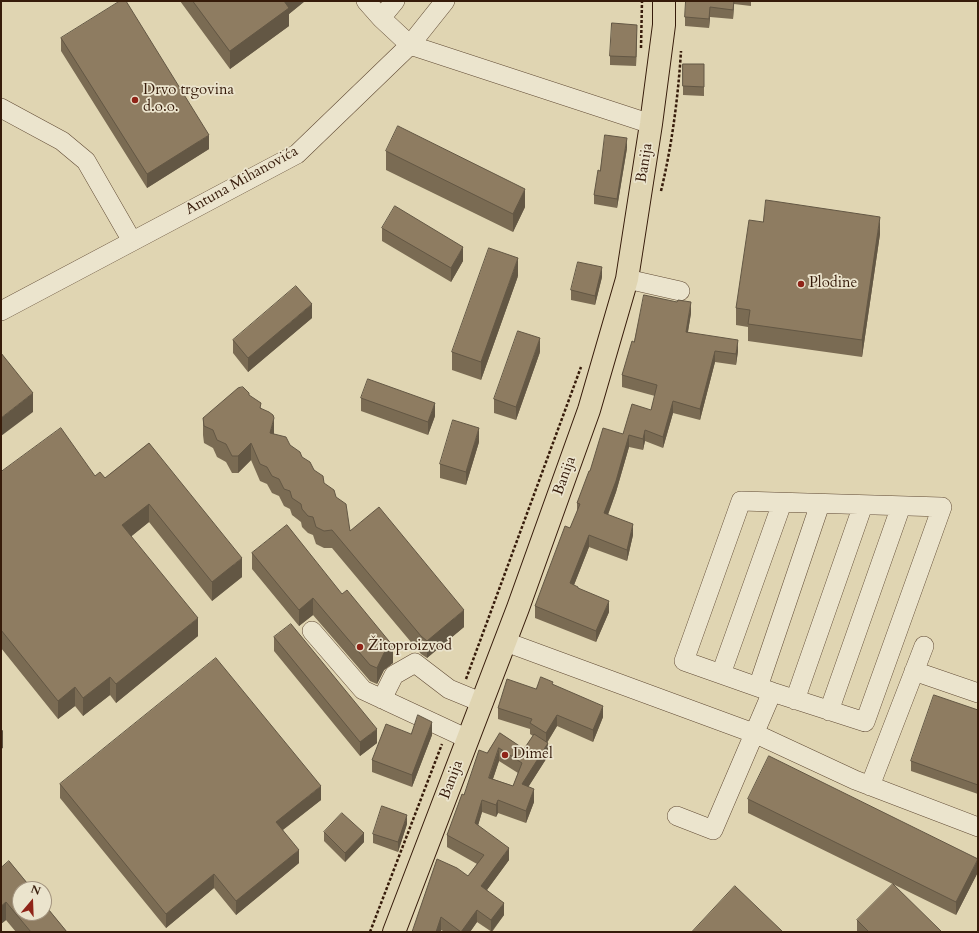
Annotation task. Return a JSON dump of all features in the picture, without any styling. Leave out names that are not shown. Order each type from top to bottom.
[{"type":"main road","name":"Banija","points":[[394,932],[506,642],[589,410],[627,279],[651,124],[664,25],[664,1]]},
{"type":"street","points":[[366,1],[381,18],[410,45],[651,124]]},
{"type":"street","points":[[381,18],[395,1]]},
{"type":"street","name":"Antuna Mihanovića","points":[[1,311],[297,154],[410,45],[445,1]]},
{"type":"street","points":[[1,108],[62,141],[86,161],[132,241]]},
{"type":"street","points":[[627,279],[680,291]]},
{"type":"street","points":[[741,502],[782,503],[942,507],[865,722],[765,690],[684,661],[741,502]]},
{"type":"street","points":[[721,674],[782,503]]},
{"type":"street","points":[[677,816],[713,830],[756,734],[765,690],[820,504]]},
{"type":"street","points":[[795,700],[863,505]]},
{"type":"street","points":[[829,710],[901,506]]},
{"type":"street","points":[[312,631],[363,690],[468,739]]},
{"type":"street","points":[[506,642],[756,734],[870,786],[978,827]]},
{"type":"street","points":[[870,786],[924,646]]},
{"type":"street","points":[[382,699],[394,675],[415,663],[449,689],[482,703]]},
{"type":"street","points":[[914,671],[978,693]]},
{"type":"path","points":[[466,681],[582,363]]},
{"type":"path","points":[[370,932],[443,742]]},
{"type":"building","name":"Drvo trgovina d.o.o.","points":[[120,1],[126,1],[209,135],[147,174],[61,38]]},
{"type":"building","points":[[193,1],[284,1],[289,8],[230,51]]},
{"type":"building","points":[[686,1],[734,1],[733,10],[710,7],[709,19],[685,17]]},
{"type":"building","points":[[612,23],[637,25],[636,57],[610,56]]},
{"type":"building","points":[[683,64],[704,64],[704,87],[683,86]]},
{"type":"building","points":[[398,126],[525,189],[513,214],[386,151]]},
{"type":"building","points":[[605,135],[627,138],[617,199],[594,195],[598,170],[600,171]]},
{"type":"building","points":[[766,200],[880,217],[862,340],[748,324],[750,310],[736,308],[749,220],[763,222]]},
{"type":"building","points":[[395,206],[463,247],[451,268],[382,228]]},
{"type":"building","points":[[489,248],[518,258],[481,362],[452,352]]},
{"type":"building","points":[[578,262],[602,267],[595,296],[571,290]]},
{"type":"building","points":[[296,286],[312,304],[248,358],[233,340]]},
{"type":"building","points":[[644,295],[677,302],[678,300],[691,302],[686,332],[738,340],[736,354],[715,351],[700,409],[673,401],[663,437],[645,430],[643,439],[629,435],[616,481],[604,513],[633,524],[627,550],[589,535],[570,583],[609,601],[596,631],[535,606],[565,526],[570,528],[580,504],[577,503],[590,471],[603,428],[623,434],[632,404],[651,410],[657,385],[622,375],[632,341],[634,342]]},
{"type":"building","points":[[518,331],[540,338],[516,407],[494,399]]},
{"type":"building","points":[[1,353],[33,393],[1,418]]},
{"type":"building","points":[[368,379],[435,403],[428,422],[361,398]]},
{"type":"building","points":[[243,387],[249,395],[261,403],[260,408],[273,415],[274,418],[270,433],[286,437],[290,445],[300,452],[302,457],[310,462],[314,470],[323,476],[324,483],[334,490],[336,497],[346,504],[350,531],[379,507],[464,610],[427,641],[421,636],[332,530],[324,531],[316,527],[313,517],[308,516],[302,509],[301,504],[292,498],[290,491],[284,489],[279,479],[272,476],[267,467],[260,464],[251,443],[238,456],[232,456],[226,444],[217,440],[213,430],[204,426],[203,418],[238,388]]},
{"type":"building","points":[[453,420],[479,428],[466,472],[440,464]]},
{"type":"building","points":[[61,428],[95,476],[100,472],[105,478],[149,443],[242,558],[212,582],[149,504],[122,525],[198,618],[116,684],[110,677],[83,698],[75,687],[58,701],[1,630],[1,472]]},
{"type":"building","points":[[287,525],[342,594],[347,590],[393,646],[384,653],[377,668],[370,665],[313,598],[299,610],[252,553]]},
{"type":"building","points":[[291,624],[377,729],[360,742],[274,637]]},
{"type":"building","points":[[216,658],[321,786],[276,822],[299,850],[236,901],[214,874],[166,914],[60,784]]},
{"type":"building","points":[[541,677],[553,682],[552,684],[603,706],[593,730],[557,715],[546,733],[530,723],[532,719],[498,708],[507,679],[536,689]]},
{"type":"building","points":[[934,695],[978,710],[978,785],[911,761]]},
{"type":"building","points":[[418,715],[432,722],[412,775],[372,760],[386,724],[411,734]]},
{"type":"building","points":[[500,733],[524,749],[534,734],[548,743],[522,784],[534,789],[526,811],[498,800],[496,805],[482,800],[475,823],[509,848],[481,886],[504,903],[491,920],[477,910],[461,932],[441,917],[436,932],[412,932],[437,859],[457,868],[468,876],[484,855],[447,835],[462,794],[464,795],[479,750],[487,753]],"holes":[[[499,748],[522,763],[513,786],[489,778]]]},
{"type":"building","points":[[769,756],[978,859],[956,902],[748,799]]},
{"type":"building","points":[[382,806],[407,815],[398,842],[373,834]]},
{"type":"building","points":[[342,813],[364,833],[345,853],[324,832]]},
{"type":"building","points":[[9,861],[25,881],[12,881],[12,909],[6,902],[1,906],[1,868]]},
{"type":"building","points":[[893,884],[942,932],[869,932],[857,920]]},
{"type":"building","points":[[735,886],[783,932],[692,932]]},
{"type":"building","points":[[52,914],[67,932],[31,932],[22,921],[52,921]]},
{"type":"place","name":"Drvo trgovina d.o.o.","points":[[135,100]]},
{"type":"place","name":"Plodine","points":[[801,284]]},
{"type":"place","name":"Žitoproizvod","points":[[360,647]]},
{"type":"place","name":"Dimel","points":[[505,755]]}]
